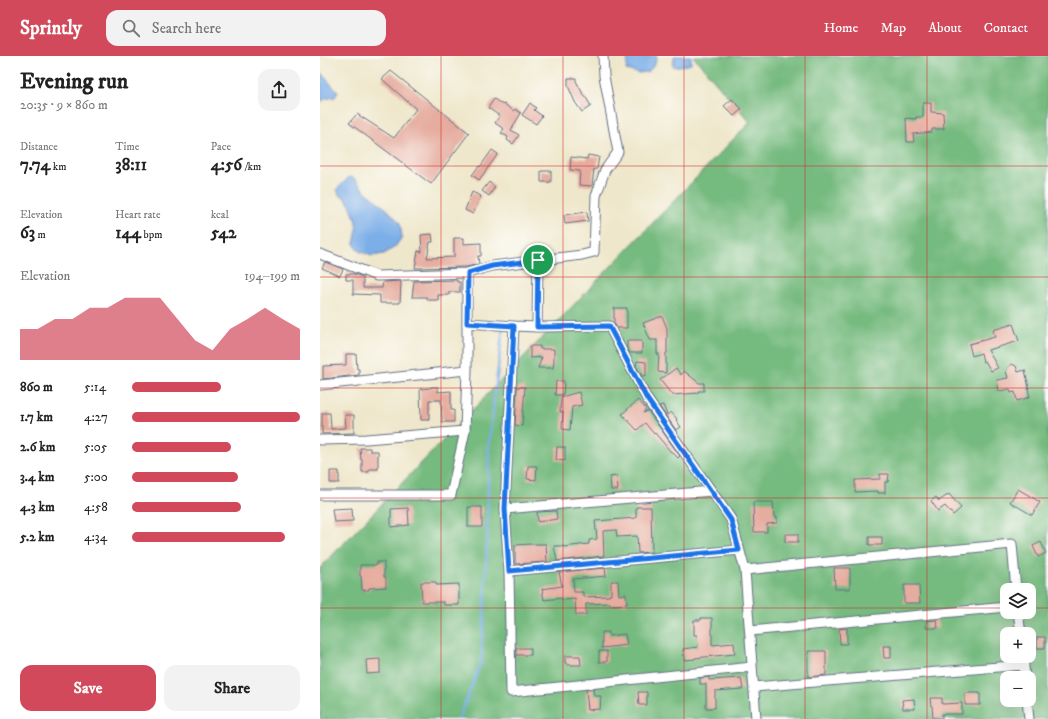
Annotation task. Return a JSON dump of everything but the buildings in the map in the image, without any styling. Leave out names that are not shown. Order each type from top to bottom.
[{"type":"street","points":[[320,254],[377,276],[468,273],[492,266],[582,255],[594,252],[596,196],[605,170],[618,152],[604,76],[603,56]]},
{"type":"street","points":[[537,327],[538,260]]},
{"type":"street","points":[[320,495],[451,495],[465,431],[468,273]]},
{"type":"street","points":[[467,323],[537,327],[609,326],[647,399],[731,520],[745,570],[756,719]]},
{"type":"street","points":[[514,326],[505,509],[509,571],[512,692],[752,667]]},
{"type":"street","points":[[320,385],[467,370]]},
{"type":"street","points":[[320,440],[366,439],[465,431]]},
{"type":"street","points":[[505,509],[711,491]]},
{"type":"street","points":[[745,570],[1012,544],[1015,583]]},
{"type":"street","points":[[509,571],[739,550]]},
{"type":"street","points":[[750,631],[1000,607]]},
{"type":"street","points":[[754,687],[1002,663]]},
{"type":"street","points":[[1028,707],[1029,719]]},
{"type":"green space","points":[[693,56],[1048,56],[1048,719],[320,719],[320,568],[750,122]]},
{"type":"water","points":[[628,56],[657,56],[655,64],[648,72],[638,73],[626,70]]},
{"type":"water","points":[[674,56],[691,56],[691,64],[675,67],[672,65]]},
{"type":"water","points":[[320,72],[338,92],[335,97],[325,99],[320,102]]},
{"type":"water","points":[[349,177],[354,178],[366,192],[388,210],[400,223],[402,237],[395,247],[384,254],[372,256],[359,251],[354,244],[357,229],[355,218],[350,205],[344,197],[339,195],[337,189]]},
{"type":"waterway","points":[[459,719],[481,662],[487,541],[489,441],[503,327]]},
{"type":"route","points":[[538,260],[537,327],[609,326],[647,399],[731,520],[739,550],[509,571],[505,509],[514,326],[467,323],[468,273],[492,266],[538,260]]}]
